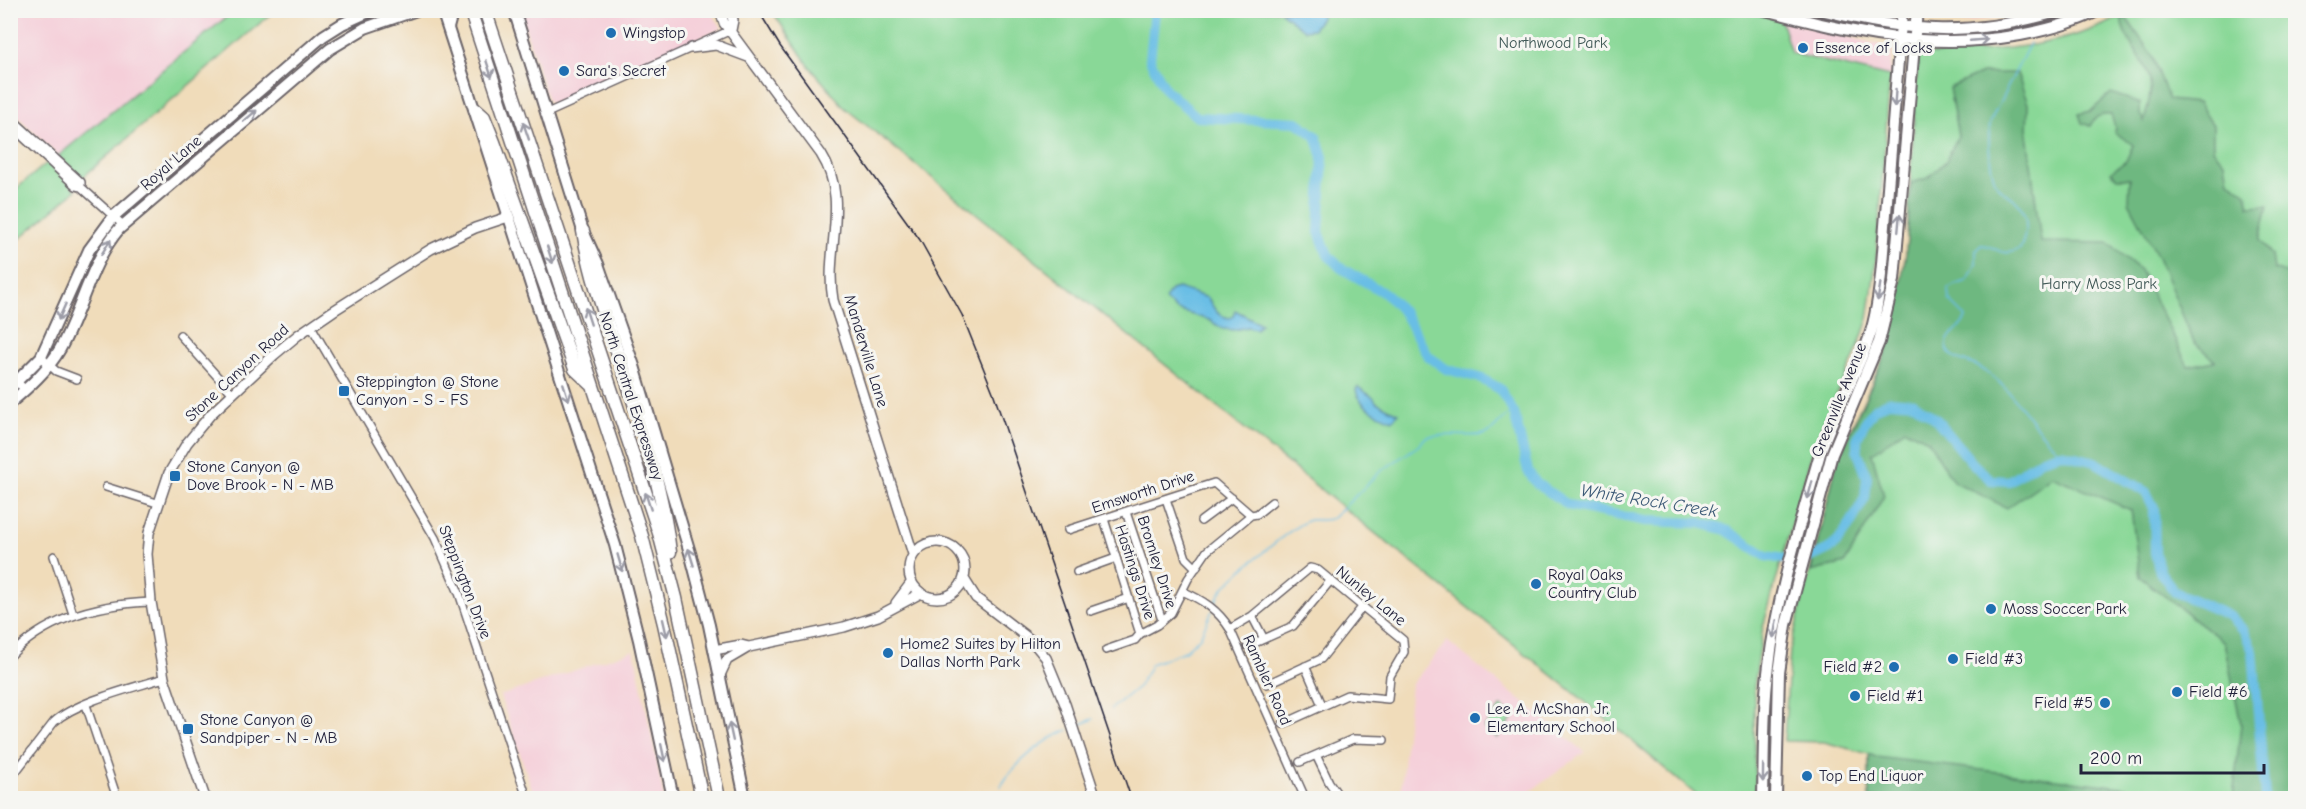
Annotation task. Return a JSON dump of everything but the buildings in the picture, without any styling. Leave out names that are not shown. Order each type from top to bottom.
[{"type":"highway","name":"North Central Expressway","points":[[485,10],[604,364],[658,533],[676,598],[719,798]]},
{"type":"highway","name":"North Central Expressway","points":[[470,12],[635,514],[654,579],[702,798]]},
{"type":"highway","points":[[475,109],[484,117],[494,142],[575,369],[594,387]]},
{"type":"highway","points":[[583,231],[588,266],[632,398],[657,485],[667,528],[676,598]]},
{"type":"main road","name":"Royal Lane","points":[[10,403],[16,384],[40,357],[89,250],[114,216],[201,139],[332,30],[373,10]]},
{"type":"main road","name":"Royal Lane","points":[[16,384],[49,365],[60,348],[105,246],[123,225],[330,48],[351,35],[417,10]]},
{"type":"main road","points":[[442,10],[615,545],[639,640],[673,798]]},
{"type":"main road","points":[[448,28],[451,17],[457,10]]},
{"type":"main road","points":[[1765,10],[1829,26],[1914,41],[1978,41],[2031,33],[2057,27],[2099,10]]},
{"type":"main road","points":[[1821,10],[1901,27],[1968,30],[2028,20],[2062,10]]},
{"type":"main road","name":"Greenville Avenue","points":[[1763,798],[1764,737],[1784,584],[1827,430],[1874,340],[1902,10]]},
{"type":"main road","name":"Greenville Avenue","points":[[1776,798],[1778,737],[1774,673],[1832,454],[1894,280],[1917,10]]},
{"type":"main road","name":"North Central Expressway","points":[[513,12],[583,231],[598,264],[648,411],[691,556],[720,676],[745,798]]},
{"type":"main road","points":[[2028,20],[2031,33]]},
{"type":"main road","points":[[286,67],[294,78]]},
{"type":"main road","points":[[201,139],[211,149]]},
{"type":"main road","points":[[1890,167],[1904,168]]},
{"type":"main road","points":[[1764,737],[1778,737]]},
{"type":"street","name":"Manderville Lane","points":[[720,10],[724,23],[821,154],[834,180],[836,205],[831,282],[833,300],[913,554]]},
{"type":"street","name":"Manderville Lane","points":[[729,10],[733,20],[731,30]]},
{"type":"street","points":[[545,114],[731,30]]},
{"type":"street","points":[[691,48],[716,45],[729,48],[750,58]]},
{"type":"street","points":[[10,117],[81,182],[81,187]]},
{"type":"street","points":[[10,125],[76,186],[81,187],[123,225]]},
{"type":"street","name":"Stone Canyon Road","points":[[205,798],[164,678],[151,602],[147,554],[149,533],[157,503],[173,463],[198,428],[274,356],[311,326],[432,249],[475,228],[508,217]]},
{"type":"street","name":"Steppington Drive","points":[[311,326],[440,548],[459,593],[527,798]]},
{"type":"street","points":[[180,335],[233,394]]},
{"type":"street","points":[[40,357],[56,371],[77,379]]},
{"type":"street","name":"Emsworth Drive","points":[[1068,530],[1214,483],[1251,515]]},
{"type":"street","points":[[106,487],[157,503]]},
{"type":"street","points":[[1201,521],[1232,498]]},
{"type":"street","points":[[1166,499],[1186,558],[1196,568]]},
{"type":"street","name":"Hastings Drive","points":[[1106,650],[1135,640],[1140,633],[1162,621],[1171,613],[1207,551],[1251,515],[1257,514],[1272,502]]},
{"type":"street","name":"Bromley Drive","points":[[1126,512],[1162,621]]},
{"type":"street","name":"Hastings Drive","points":[[1104,519],[1140,633]]},
{"type":"street","points":[[904,529],[911,536],[925,543]]},
{"type":"street","points":[[955,593],[964,579],[963,559],[952,546],[936,541],[925,543],[913,554],[908,567],[911,583],[921,593],[931,598],[955,593],[976,598]]},
{"type":"street","points":[[54,556],[73,614]]},
{"type":"street","points":[[1077,572],[1116,558]]},
{"type":"street","name":"Nunley Lane","points":[[1230,629],[1252,616],[1310,568],[1318,570],[1399,635],[1405,646],[1390,676],[1388,699],[1347,695],[1322,705]]},
{"type":"street","points":[[964,579],[976,598],[1024,634],[1042,651],[1052,669],[1096,798]]},
{"type":"street","points":[[1248,646],[1293,626],[1331,580]]},
{"type":"street","points":[[893,607],[911,583]]},
{"type":"street","name":"Rambler Road","points":[[1182,591],[1206,603],[1224,619],[1230,629],[1305,798]]},
{"type":"street","points":[[720,676],[727,660],[749,647],[844,627],[878,616],[921,593]]},
{"type":"street","points":[[1091,611],[1129,598]]},
{"type":"street","points":[[12,652],[47,627],[73,614],[151,602]]},
{"type":"street","points":[[1267,684],[1321,659],[1363,606]]},
{"type":"street","points":[[1252,616],[1263,639]]},
{"type":"street","points":[[714,650],[741,645],[749,647]]},
{"type":"street","points":[[1283,724],[1322,705],[1305,666]]},
{"type":"street","points":[[10,779],[54,722],[71,710],[164,678]]},
{"type":"street","points":[[86,705],[117,798]]},
{"type":"street","points":[[1300,762],[1353,738],[1384,740]]},
{"type":"street","points":[[1316,755],[1329,782],[1340,798]]},
{"type":"shaded area","points":[[10,11],[235,11],[58,156],[11,110]]},
{"type":"shaded area","points":[[520,11],[710,11],[722,28],[553,104],[548,101]]},
{"type":"shaded area","points":[[1920,11],[2025,11],[1963,23],[1923,20]]},
{"type":"shaded area","points":[[1781,20],[1892,48],[1890,77],[1790,53]]},
{"type":"shaded area","name":"Lee A. McShan Jr. Elementary School","points":[[1447,641],[1585,752],[1521,798],[1400,798],[1411,685]]},
{"type":"shaded area","points":[[634,650],[664,798],[535,798],[500,696]]},
{"type":"green space","points":[[235,10],[274,11],[82,178],[58,156]]},
{"type":"green space","name":"Royal Oaks Country Club","points":[[1742,10],[1781,20],[1791,53],[1890,77],[1876,262],[1868,319],[1855,356],[1826,417],[1810,460],[1763,627],[1754,687],[1755,798],[1700,798],[1583,700],[845,108],[809,66],[772,11]]},
{"type":"green space","name":"Harry Moss Park","points":[[2131,11],[2295,11],[2295,798],[1869,798],[1869,754],[1824,742],[1784,741],[1790,650],[1837,462],[1884,357],[1900,295],[1906,253],[1918,55],[2001,49],[2054,41],[2106,24]]},
{"type":"green space","name":"Harry Moss Park","points":[[2122,18],[2127,19],[2152,55],[2169,100],[2198,103],[2213,125],[2213,149],[2225,163],[2228,180],[2246,193],[2249,206],[2268,205],[2260,240],[2272,255],[2274,269],[2295,277],[2295,798],[2233,798],[2241,724],[2224,642],[2140,577],[2131,510],[2052,476],[2007,508],[1953,481],[1928,440],[1905,429],[1872,454],[1884,496],[1845,563],[1811,572],[1837,462],[1884,357],[1893,329],[1906,253],[1911,183],[1928,178],[1946,161],[1958,136],[1949,88],[1982,73],[2017,73],[2028,104],[2027,133],[2041,242],[2108,243],[2140,270],[2188,366],[2215,361],[2194,342],[2158,257],[2129,202],[2130,178],[2117,178],[2111,172],[2126,161],[2133,145],[2114,132],[2115,127],[2111,115],[2098,116],[2090,126],[2082,123],[2079,114],[2091,111],[2111,93],[2140,103],[2140,114],[2144,121],[2150,97],[2150,83],[2144,66],[2125,32]]},
{"type":"green space","points":[[47,163],[76,190],[11,246],[11,193]]},
{"type":"green space","points":[[1501,706],[1514,717],[1497,738],[1484,728]]},
{"type":"green space","points":[[1869,754],[1876,757],[2211,798],[1869,798]]},
{"type":"water","points":[[1280,11],[1321,11],[1321,18],[1313,29],[1304,30]]},
{"type":"water","points":[[1178,288],[1208,298],[1216,311],[1222,315],[1230,318],[1235,310],[1261,324],[1256,329],[1248,327],[1223,329],[1209,320],[1177,310],[1165,300],[1171,290]]},
{"type":"water","points":[[1358,387],[1376,402],[1398,413],[1393,420],[1365,405],[1358,395],[1356,389]]},
{"type":"waterway","name":"White Rock Creek","points":[[1155,10],[1150,60],[1166,90],[1197,117],[1297,122],[1316,136],[1323,157],[1319,232],[1328,255],[1341,268],[1386,294],[1404,313],[1428,356],[1446,369],[1480,378],[1500,389],[1514,413],[1528,471],[1536,483],[1568,505],[1646,521],[1700,523],[1726,530],[1766,556],[1796,561],[1814,556],[1833,547],[1849,526],[1865,498],[1867,477],[1857,450],[1857,439],[1874,409],[1890,401],[1914,403],[1936,419],[1973,464],[1991,480],[2009,481],[2042,459],[2061,453],[2095,462],[2146,492],[2154,508],[2155,553],[2160,572],[2175,592],[2230,616],[2244,631],[2253,651],[2265,798]]},
{"type":"waterway","points":[[2030,43],[1991,120],[1989,135],[1993,174],[1999,188],[2014,199],[2023,211],[2026,223],[2025,236],[2020,249],[2012,252],[2002,252],[1981,245],[1976,250],[1976,264],[1967,281],[1948,289],[1949,300],[1966,317],[1951,335],[1947,347],[1952,355],[1977,366],[2001,384],[2061,453]]},
{"type":"waterway","points":[[1214,607],[1222,590],[1264,551],[1303,523],[1310,520],[1333,518],[1381,471],[1418,446],[1426,437],[1483,435],[1492,431],[1506,417],[1514,413]]},
{"type":"waterway","points":[[1111,709],[1139,686],[1151,664],[1185,651],[1200,637],[1212,611]]},
{"type":"waterway","points":[[1075,727],[1093,719]]},
{"type":"waterway","points":[[1001,786],[1030,753],[1049,739],[1068,730]]},
{"type":"tram line","points":[[758,10],[780,46],[920,240],[962,315],[993,392],[1131,798]]},
{"type":"place","name":"Wingstop","points":[[611,33]]},
{"type":"place","name":"Essence of Locks","points":[[1803,48]]},
{"type":"place","name":"Sara's Secret","points":[[564,71]]},
{"type":"place","name":"Steppington @ Stone Canyon - S - FS","points":[[344,391]]},
{"type":"place","name":"Stone Canyon @ Dove Brook - N - MB","points":[[175,476]]},
{"type":"place","name":"Royal Oaks Country Club","points":[[1536,584]]},
{"type":"place","name":"Moss Soccer Park","points":[[1991,609]]},
{"type":"place","name":"Home2 Suites by Hilton Dallas North Park","points":[[888,653]]},
{"type":"place","name":"Field #3","points":[[1953,659]]},
{"type":"place","name":"Field #2","points":[[1894,667]]},
{"type":"place","name":"Field #6","points":[[2177,692]]},
{"type":"place","name":"Field #1","points":[[1855,696]]},
{"type":"place","name":"Field #5","points":[[2105,703]]},
{"type":"place","name":"Lee A. McShan Jr. Elementary School","points":[[1475,718]]},
{"type":"place","name":"Stone Canyon @ Sandpiper - N - MB","points":[[188,729]]},
{"type":"place","name":"Top End Liquor","points":[[1807,776]]},
{"type":"park label","name":"Northwood Park","points":[[1553,43]]}]
